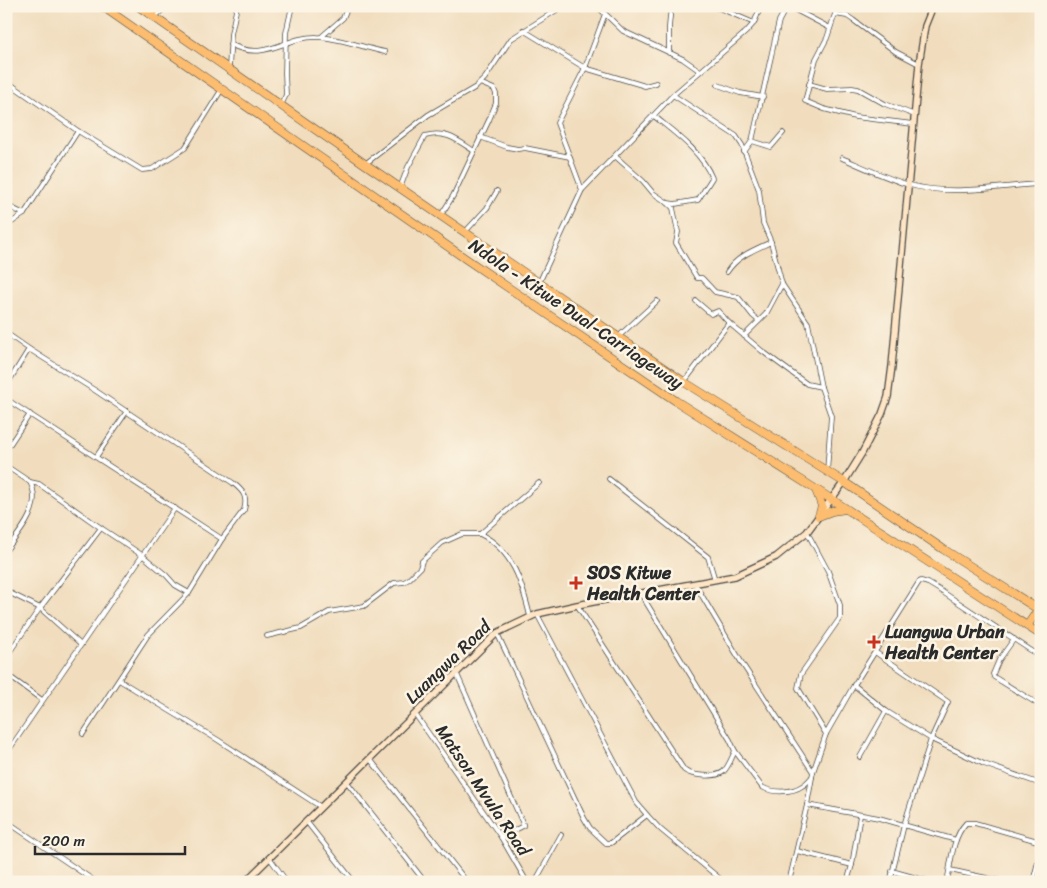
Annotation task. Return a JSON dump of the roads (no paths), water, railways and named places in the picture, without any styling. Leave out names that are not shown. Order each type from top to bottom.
[{"type":"highway","name":"Ndola - Kitwe Dual-Carriageway","points":[[102,6],[660,390],[1041,635]]},
{"type":"highway","name":"Ndola - Kitwe Dual-Carriageway","points":[[138,6],[684,382],[844,482],[943,549],[1040,610]]},
{"type":"highway","points":[[816,490],[822,506],[820,516]]},
{"type":"highway","points":[[820,516],[832,511],[846,509]]},
{"type":"highway","points":[[1027,626],[1040,610]]},
{"type":"street","points":[[154,18],[166,6]]},
{"type":"street","points":[[230,69],[230,44],[237,6]]},
{"type":"street","points":[[280,105],[286,95],[286,33],[292,6]]},
{"type":"street","points":[[321,37],[343,18],[348,6]]},
{"type":"street","points":[[365,164],[443,104],[466,94],[480,84],[506,45],[523,30],[562,6]]},
{"type":"street","points":[[597,6],[623,31],[683,59],[700,71]]},
{"type":"street","points":[[669,53],[668,27],[671,6]]},
{"type":"street","points":[[709,6],[719,8],[754,23]]},
{"type":"street","points":[[539,283],[582,190],[616,157],[673,95],[740,38],[754,23],[761,6]]},
{"type":"street","points":[[744,152],[752,141],[779,22],[788,6],[830,28]]},
{"type":"street","points":[[837,6],[827,38],[816,59],[805,101],[855,117],[913,124]]},
{"type":"street","name":"Luangwa Road","points":[[245,882],[497,633],[537,614],[735,576],[768,561],[784,551],[807,532],[820,516],[844,482],[874,430],[888,397],[919,64],[926,26],[933,6]]},
{"type":"street","points":[[582,190],[557,123],[584,68],[605,14]]},
{"type":"street","points":[[835,14],[853,20],[896,52],[919,64]]},
{"type":"street","points":[[523,30],[584,68],[645,86],[656,83]]},
{"type":"street","points":[[230,44],[254,51],[265,50],[305,38],[321,37],[385,52]]},
{"type":"street","points":[[6,81],[78,131],[142,170],[152,169],[186,148],[222,89]]},
{"type":"street","points":[[441,215],[453,196],[496,103],[496,92],[492,88],[480,84]]},
{"type":"street","points":[[809,84],[827,89],[858,89],[885,104],[915,115]]},
{"type":"street","points":[[6,94],[12,85]]},
{"type":"street","points":[[718,85],[740,93],[763,97]]},
{"type":"street","points":[[673,95],[736,136],[742,145],[759,190],[763,223],[772,242],[782,284],[808,323],[822,386],[832,418],[827,473]]},
{"type":"street","points":[[654,116],[699,155],[708,167],[712,178],[697,200],[675,204],[668,203]]},
{"type":"street","points":[[6,226],[24,214],[78,131]]},
{"type":"street","points":[[752,141],[771,147],[783,133]]},
{"type":"street","points":[[400,188],[408,167],[425,136],[430,134],[451,135],[474,151]]},
{"type":"street","points":[[480,137],[507,146],[570,157]]},
{"type":"street","points":[[616,157],[673,208],[678,226],[676,243],[697,278],[702,278],[715,292],[738,296],[759,321]]},
{"type":"street","points":[[842,158],[907,184],[938,190],[977,190],[1041,184]]},
{"type":"street","points":[[465,232],[486,208],[497,191]]},
{"type":"street","points":[[6,205],[24,214]]},
{"type":"street","points":[[727,272],[732,264],[748,253],[772,242]]},
{"type":"street","points":[[744,336],[766,314],[782,284]]},
{"type":"street","points":[[618,337],[657,301]]},
{"type":"street","points":[[696,301],[711,314],[718,311],[762,351],[807,384],[822,386]]},
{"type":"street","points":[[684,382],[729,323]]},
{"type":"street","points":[[6,333],[127,412],[243,492],[244,510],[222,539],[189,593],[148,635],[83,734]]},
{"type":"street","points":[[6,386],[28,349]]},
{"type":"street","points":[[6,398],[222,539]]},
{"type":"street","points":[[96,457],[127,412]]},
{"type":"street","points":[[6,450],[30,414]]},
{"type":"street","points":[[6,466],[30,482],[39,484],[142,555],[166,574],[175,585],[189,593]]},
{"type":"street","points":[[609,479],[708,557],[715,580]]},
{"type":"street","points":[[6,550],[32,510],[35,493],[30,482]]},
{"type":"street","points":[[480,534],[539,483]]},
{"type":"street","points":[[6,754],[175,508]]},
{"type":"street","points":[[6,658],[40,608],[101,528]]},
{"type":"street","points":[[807,532],[828,571],[841,610],[840,618],[801,674],[798,688],[826,734]]},
{"type":"street","points":[[267,636],[301,628],[329,612],[364,606],[394,584],[409,579],[420,568],[422,561],[442,544],[462,534],[480,534],[497,545],[514,565],[530,616]]},
{"type":"street","points":[[790,882],[812,775],[826,734],[854,685],[920,581],[938,589],[1041,657]]},
{"type":"street","points":[[694,584],[812,775]]},
{"type":"street","points":[[6,591],[40,608],[81,645]]},
{"type":"street","points":[[641,594],[735,751],[762,787],[767,790],[786,791],[801,787],[812,775]]},
{"type":"street","points":[[576,605],[684,770],[689,774],[714,775],[723,772],[735,751]]},
{"type":"street","points":[[537,614],[636,802],[660,829],[724,882]]},
{"type":"street","points":[[497,633],[590,828],[606,843],[612,843],[647,815]]},
{"type":"street","points":[[1014,639],[999,660],[993,674],[994,677],[1041,706]]},
{"type":"street","points":[[875,652],[948,702],[931,739],[904,825],[890,882]]},
{"type":"street","points":[[456,672],[524,824],[501,837]]},
{"type":"street","points":[[6,674],[42,700]]},
{"type":"street","points":[[119,680],[218,740],[321,807]]},
{"type":"street","points":[[854,685],[886,711],[931,739],[973,757],[984,764],[1041,784]]},
{"type":"street","points":[[860,757],[886,711]]},
{"type":"street","name":"Matson Mvula Road","points":[[415,714],[501,837],[527,882]]},
{"type":"street","points":[[370,759],[467,882]]},
{"type":"street","points":[[346,782],[424,882]]},
{"type":"street","points":[[807,805],[904,825],[956,840]]},
{"type":"street","points":[[847,882],[852,865],[860,815]]},
{"type":"street","points":[[6,821],[96,882]]},
{"type":"street","points":[[306,821],[354,882]]},
{"type":"street","points":[[947,882],[956,840],[966,823],[975,822],[1041,842]]},
{"type":"street","points":[[535,882],[561,835]]},
{"type":"street","points":[[1033,882],[1041,849]]},
{"type":"street","points":[[797,851],[852,865]]},
{"type":"street","points":[[269,857],[287,882]]},
{"type":"street","points":[[950,870],[1005,882]]},
{"type":"street","points":[[892,871],[931,882]]},
{"type":"place","name":"SOS Kitwe Health Center","points":[[576,583]]},
{"type":"place","name":"Luangwa Urban Health Center","points":[[874,642]]}]
